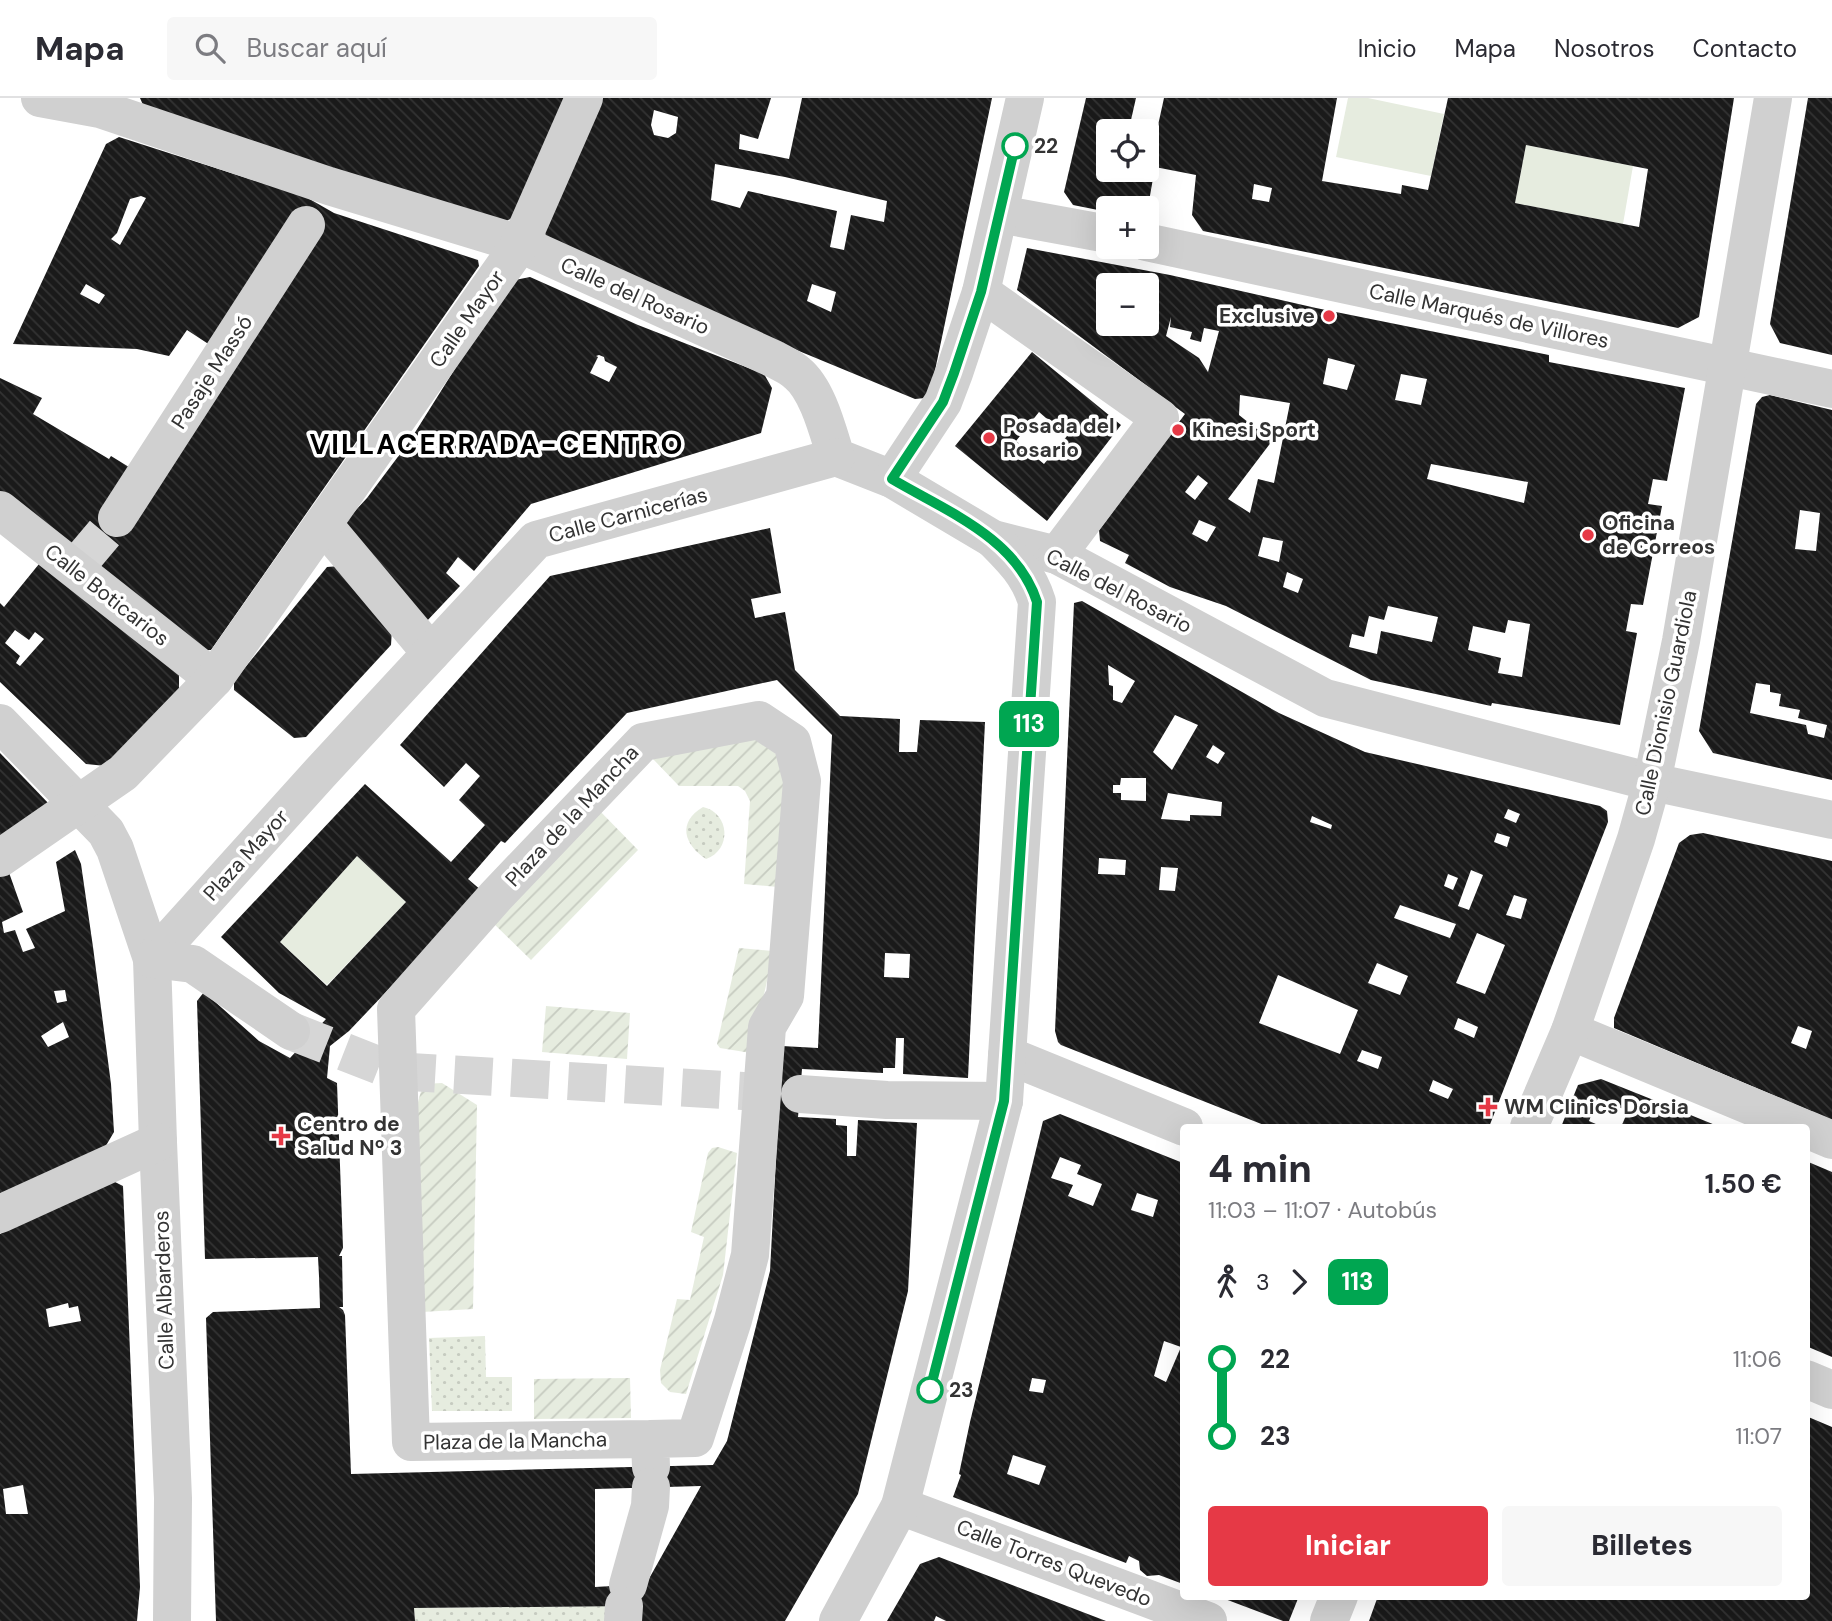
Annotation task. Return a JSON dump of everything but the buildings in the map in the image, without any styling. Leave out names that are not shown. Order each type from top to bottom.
[{"type":"street","name":"Calle del Rosario","points":[[40,98],[103,104],[318,205],[520,244],[774,359],[797,373],[807,385],[822,416],[836,457],[892,479],[993,539],[1057,555],[1325,698],[1653,782],[1832,820]]},
{"type":"street","name":"Calle Mayor","points":[[0,858],[123,773],[214,679],[520,244],[584,98]]},
{"type":"street","points":[[892,479],[943,402],[981,292],[1026,98]]},
{"type":"street","name":"Calle Dionisio Guardiola","points":[[1530,1124],[1570,1031],[1653,782],[1729,367],[1773,98]]},
{"type":"street","name":"Pasaje Massó","points":[[117,518],[318,205]]},
{"type":"street","points":[[999,214],[1096,232]]},
{"type":"street","name":"Calle Marqués de Villores","points":[[1159,245],[1832,389]]},
{"type":"street","points":[[981,292],[1160,418],[1057,555]]},
{"type":"street","name":"Calle Carnicerías","points":[[341,752],[536,540],[836,457]]},
{"type":"street","name":"Calle Boticarios","points":[[0,510],[77,566],[214,679]]},
{"type":"street","points":[[323,524],[431,653]]},
{"type":"street","points":[[838,1621],[900,1506],[1004,1101],[1037,602],[1031,583],[1020,565],[993,539]]},
{"type":"street","name":"Plaza de la Mancha","points":[[759,720],[792,742],[802,780],[785,996],[767,1027],[750,1255],[733,1320],[695,1438],[650,1464],[411,1442],[396,1009],[496,896],[643,742],[759,720]]},
{"type":"street","name":"Calle Albarderos","points":[[0,723],[106,832],[115,849],[152,959],[173,1498],[172,1621]]},
{"type":"street","name":"Plaza Mayor","points":[[152,959],[341,752]]},
{"type":"street","points":[[152,959],[193,964],[291,1031]]},
{"type":"street","points":[[1570,1031],[1794,1124]]},
{"type":"street","points":[[1007,1055],[1180,1125]]},
{"type":"street","points":[[800,1094],[887,1100],[1004,1101]]},
{"type":"street","points":[[1810,1131],[1832,1140]]},
{"type":"street","points":[[0,1214],[158,1142]]},
{"type":"street","points":[[1810,1381],[1832,1390]]},
{"type":"street","points":[[625,1604],[650,1506],[650,1464]]},
{"type":"street","name":"Calle Torres Quevedo","points":[[900,1506],[1208,1621]]},
{"type":"street","points":[[1329,1621],[1337,1600]]},
{"type":"shaded area","points":[[1348,98],[1368,98],[1444,114],[1431,176],[1336,157]]},
{"type":"shaded area","points":[[1526,145],[1633,166],[1623,224],[1515,203]]},
{"type":"shaded area","points":[[762,736],[787,769],[778,887],[744,884],[750,801],[745,791],[738,786],[679,786],[653,759]]},
{"type":"shaded area","points":[[595,806],[638,850],[531,960],[489,919]]},
{"type":"shaded area","points":[[703,807],[719,816],[724,832],[720,848],[706,859],[693,847],[686,833],[689,819]]},
{"type":"shaded area","points":[[357,856],[406,902],[327,985],[280,942]]},
{"type":"shaded area","points":[[739,948],[772,951],[773,954],[751,1053],[720,1048],[717,1044]]},
{"type":"shaded area","points":[[546,1006],[630,1013],[627,1059],[542,1052]]},
{"type":"shaded area","points":[[442,1083],[477,1105],[473,1309],[422,1312],[415,1113],[423,1084]]},
{"type":"shaded area","points":[[718,1147],[737,1153],[723,1275],[686,1394],[670,1392],[661,1383],[660,1370],[677,1299],[690,1300],[704,1237],[691,1232],[708,1153],[712,1148]]},
{"type":"shaded area","points":[[485,1336],[486,1377],[512,1377],[512,1411],[432,1411],[429,1338]]},
{"type":"shaded area","points":[[630,1378],[631,1418],[534,1419],[534,1379]]},
{"type":"shaded area","points":[[612,1606],[612,1621],[415,1621],[414,1608]]},
{"type":"tunnel","points":[[80,562],[117,518]]},
{"type":"tunnel","points":[[291,1031],[393,1071],[794,1094]]},
{"type":"bus line","name":"113","points":[[930,1390],[1004,1101],[1037,602],[1031,583],[1020,565],[993,539],[892,479],[943,402],[954,373],[981,292],[1015,146]]},
{"type":"place","name":"22","points":[[1015,146]]},
{"type":"place","name":"Exclusive","points":[[1329,316]]},
{"type":"place","name":"Kinesi Sport","points":[[1178,430]]},
{"type":"place","name":"Posada del Rosario","points":[[989,438]]},
{"type":"place","name":"Oficina de Correos","points":[[1588,535]]},
{"type":"place","name":"WM Clinics Dorsia","points":[[1488,1107]]},
{"type":"place","name":"Centro de Salud Nº 3","points":[[281,1136]]},
{"type":"place","name":"23","points":[[930,1390]]},
{"type":"district","name":"VILLACERRADA-CENTRO","points":[[497,444]]}]
